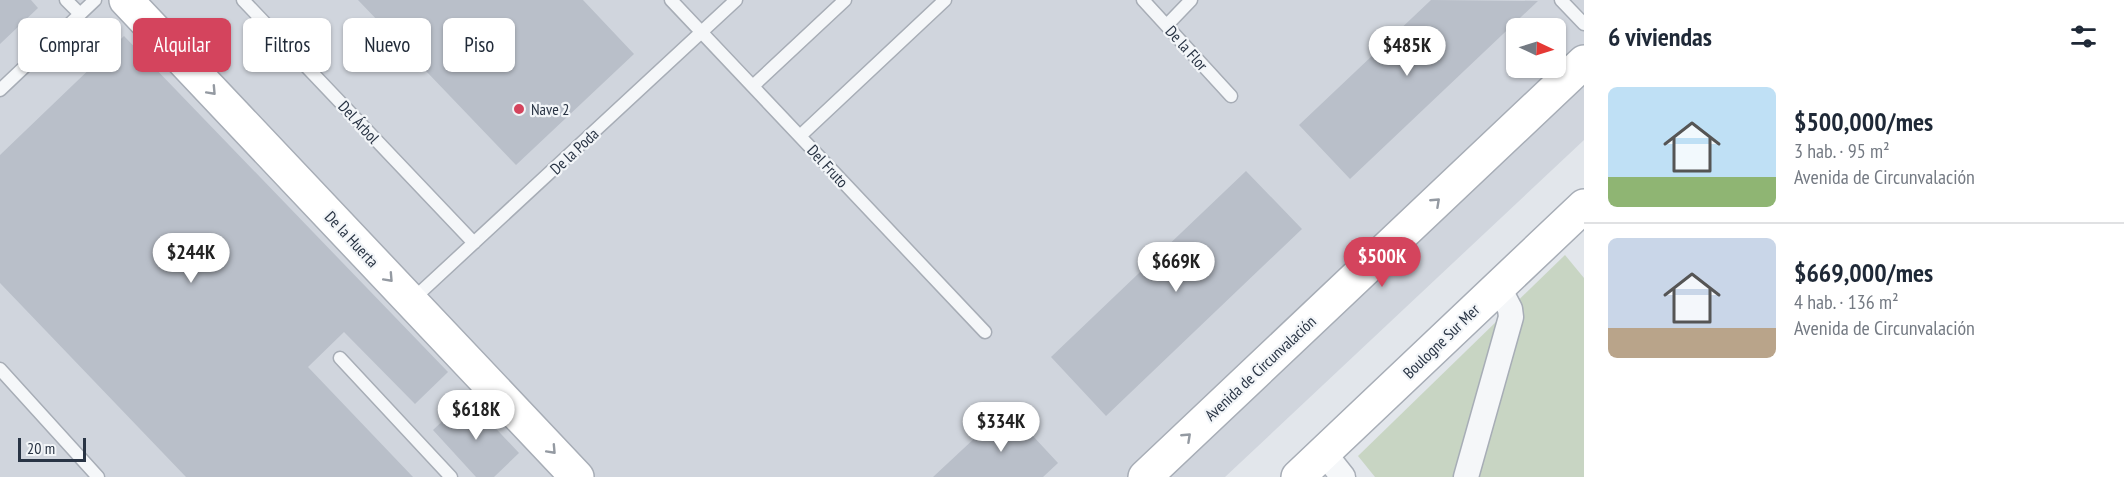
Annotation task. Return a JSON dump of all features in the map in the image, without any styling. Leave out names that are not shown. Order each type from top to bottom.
[{"type":"street","name":"De la Huerta","points":[[126,0],[577,477]]},
{"type":"street","name":"Avenida de Circunvalación","points":[[1145,477],[1584,62]]},
{"type":"street","name":"Boulogne Sur Mer","points":[[1299,477],[1334,465],[1498,286],[1584,206]]},
{"type":"street","points":[[1466,477],[1511,317],[1510,309],[1498,286]]},
{"type":"lane","points":[[66,0],[80,14]]},
{"type":"lane","points":[[0,90],[95,0]]},
{"type":"lane","name":"Del Árbol","points":[[243,0],[474,243]]},
{"type":"lane","name":"Del Fruto","points":[[671,0],[985,332]]},
{"type":"lane","name":"De la Poda","points":[[411,301],[736,0]]},
{"type":"lane","points":[[753,87],[844,0]]},
{"type":"lane","points":[[800,136],[945,0]]},
{"type":"lane","name":"De la Flor","points":[[1143,0],[1231,96]]},
{"type":"lane","points":[[1167,25],[1191,0]]},
{"type":"lane","points":[[1561,0],[1584,24]]},
{"type":"lane","points":[[340,358],[452,477]]},
{"type":"lane","points":[[0,369],[98,477]]},
{"type":"shaded area","points":[[0,0],[1584,0],[1584,140],[1225,477],[0,477]]},
{"type":"green space","points":[[1565,255],[1584,278],[1584,477],[1375,477],[1358,456]]},
{"type":"building","points":[[0,0],[31,0],[38,8],[27,18],[18,18],[18,27],[0,44]]},
{"type":"building","name":"Nave 2","points":[[358,0],[583,0],[634,54],[516,165],[427,72],[431,72],[431,18],[375,18]]},
{"type":"building","points":[[1431,0],[1538,1],[1520,18],[1506,18],[1506,31],[1350,179],[1299,125]]},
{"type":"building","points":[[124,36],[133,45],[133,72],[159,72],[448,372],[415,404],[344,332],[308,367],[413,477],[186,477],[0,283],[0,155],[86,72],[121,72],[121,39]]},
{"type":"building","points":[[1246,171],[1302,229],[1106,416],[1051,357]]},
{"type":"building","points":[[467,398],[519,453],[494,477],[476,477],[433,430]]},
{"type":"building","points":[[1007,408],[1058,463],[1043,477],[933,477]]},
{"type":"place","name":"Nave 2","points":[[519,109]]}]
